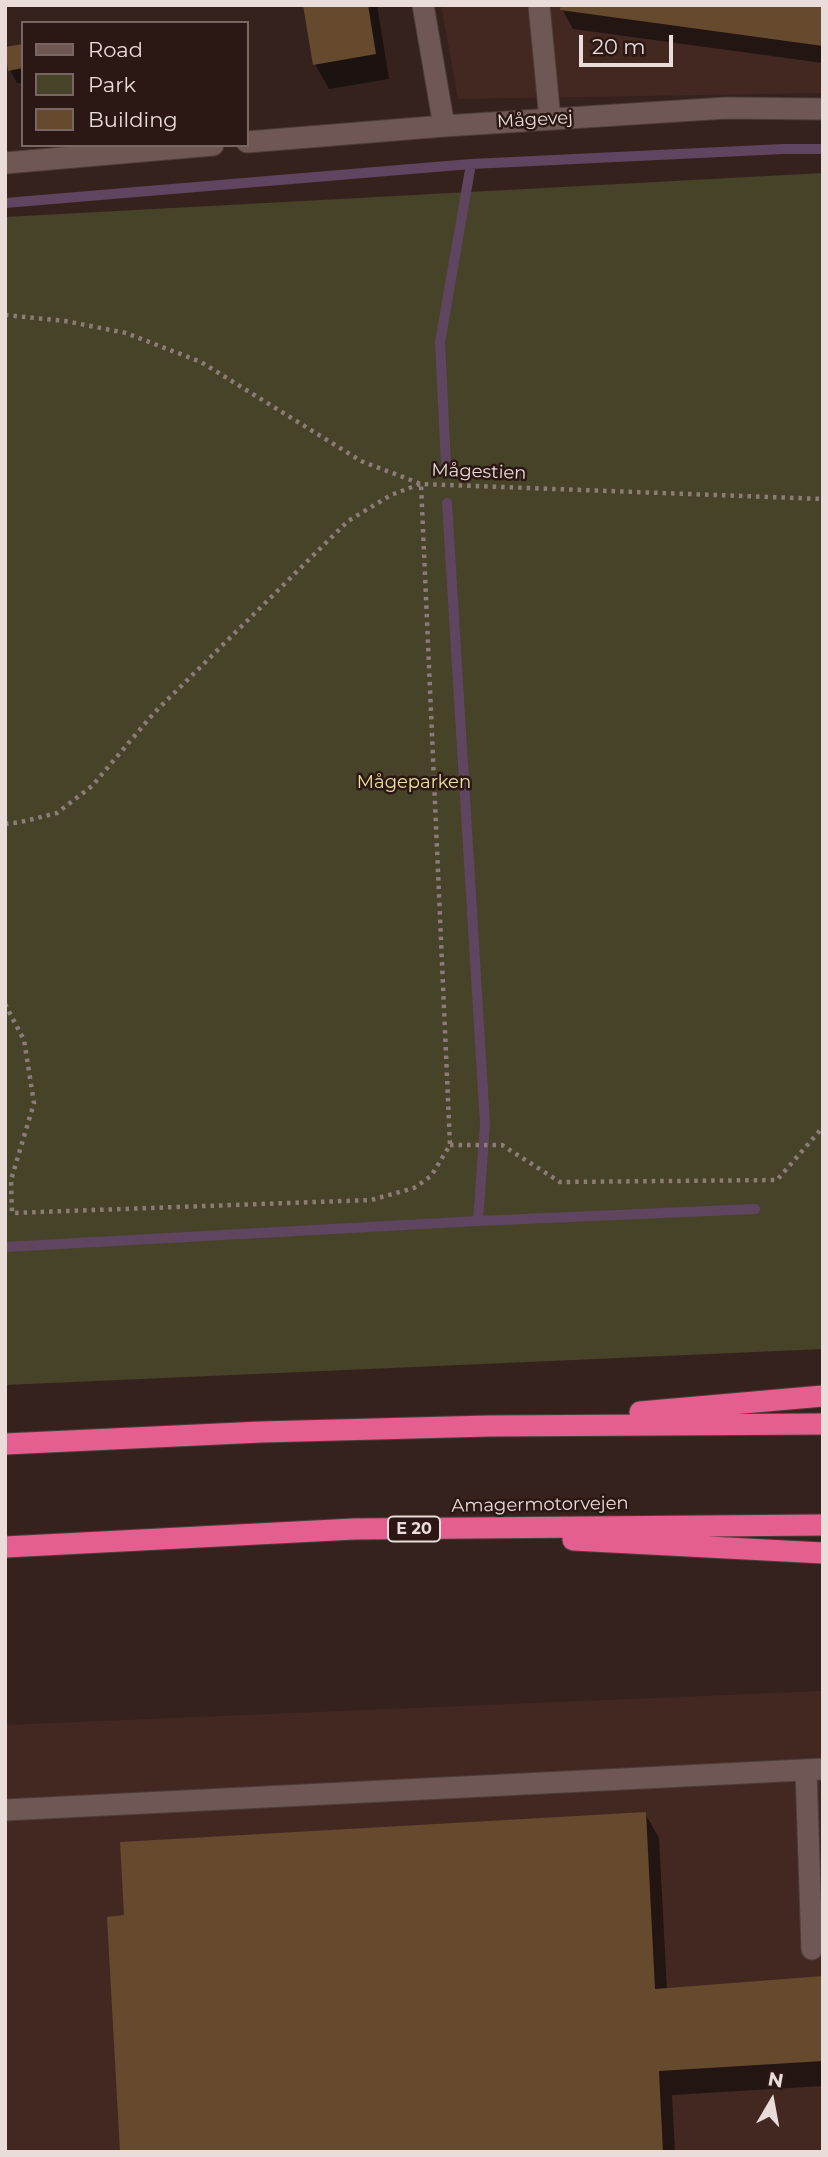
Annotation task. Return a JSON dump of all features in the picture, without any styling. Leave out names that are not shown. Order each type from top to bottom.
[{"type":"highway","points":[[489,1426],[823,1396]]},
{"type":"highway","points":[[5,1444],[261,1432],[489,1426],[823,1424]]},
{"type":"highway","name":"Amagermotorvejen","points":[[5,1546],[354,1529],[823,1525]]},
{"type":"highway","points":[[354,1529],[823,1553]]},
{"type":"street","points":[[423,5],[444,126]]},
{"type":"street","points":[[539,5],[550,119]]},
{"type":"street","name":"Mågevej","points":[[248,142],[726,108],[823,109]]},
{"type":"street","points":[[5,163],[190,147]]},
{"type":"street","points":[[5,1810],[815,1770],[813,1949]]},
{"type":"path","name":"Mågestien","points":[[5,316],[65,321],[126,333],[201,362],[361,461],[421,484],[823,499]]},
{"type":"path","points":[[5,824],[57,813],[92,786],[154,713],[348,521],[391,495],[421,484],[450,1146],[431,1176],[414,1188],[371,1200],[5,1214]]},
{"type":"path","points":[[5,1004],[24,1040],[34,1104],[11,1181],[12,1213]]},
{"type":"path","points":[[450,1146],[502,1144],[560,1182],[777,1180],[823,1127]]},
{"type":"shaded area","points":[[441,5],[823,5],[823,93],[458,99]]},
{"type":"shaded area","points":[[823,1691],[823,2152],[5,2152],[5,1725]]},
{"type":"green space","name":"Mågeparken","points":[[823,173],[823,1349],[5,1385],[5,217]]},
{"type":"building","points":[[303,5],[368,5],[376,54],[313,65]]},
{"type":"building","points":[[561,5],[823,5],[823,46],[560,10]]},
{"type":"building","points":[[21,44],[21,68],[8,71],[5,47]]},
{"type":"building","points":[[646,1812],[655,1989],[823,1976],[823,2061],[659,2071],[663,2152],[120,2152],[107,1917],[124,1915],[120,1842]]},
{"type":"waterway","points":[[446,464],[440,342],[471,164],[823,149]]},
{"type":"waterway","points":[[5,203],[471,164]]},
{"type":"waterway","points":[[447,503],[485,1124],[478,1221]]},
{"type":"waterway","points":[[5,1247],[755,1209]]}]
